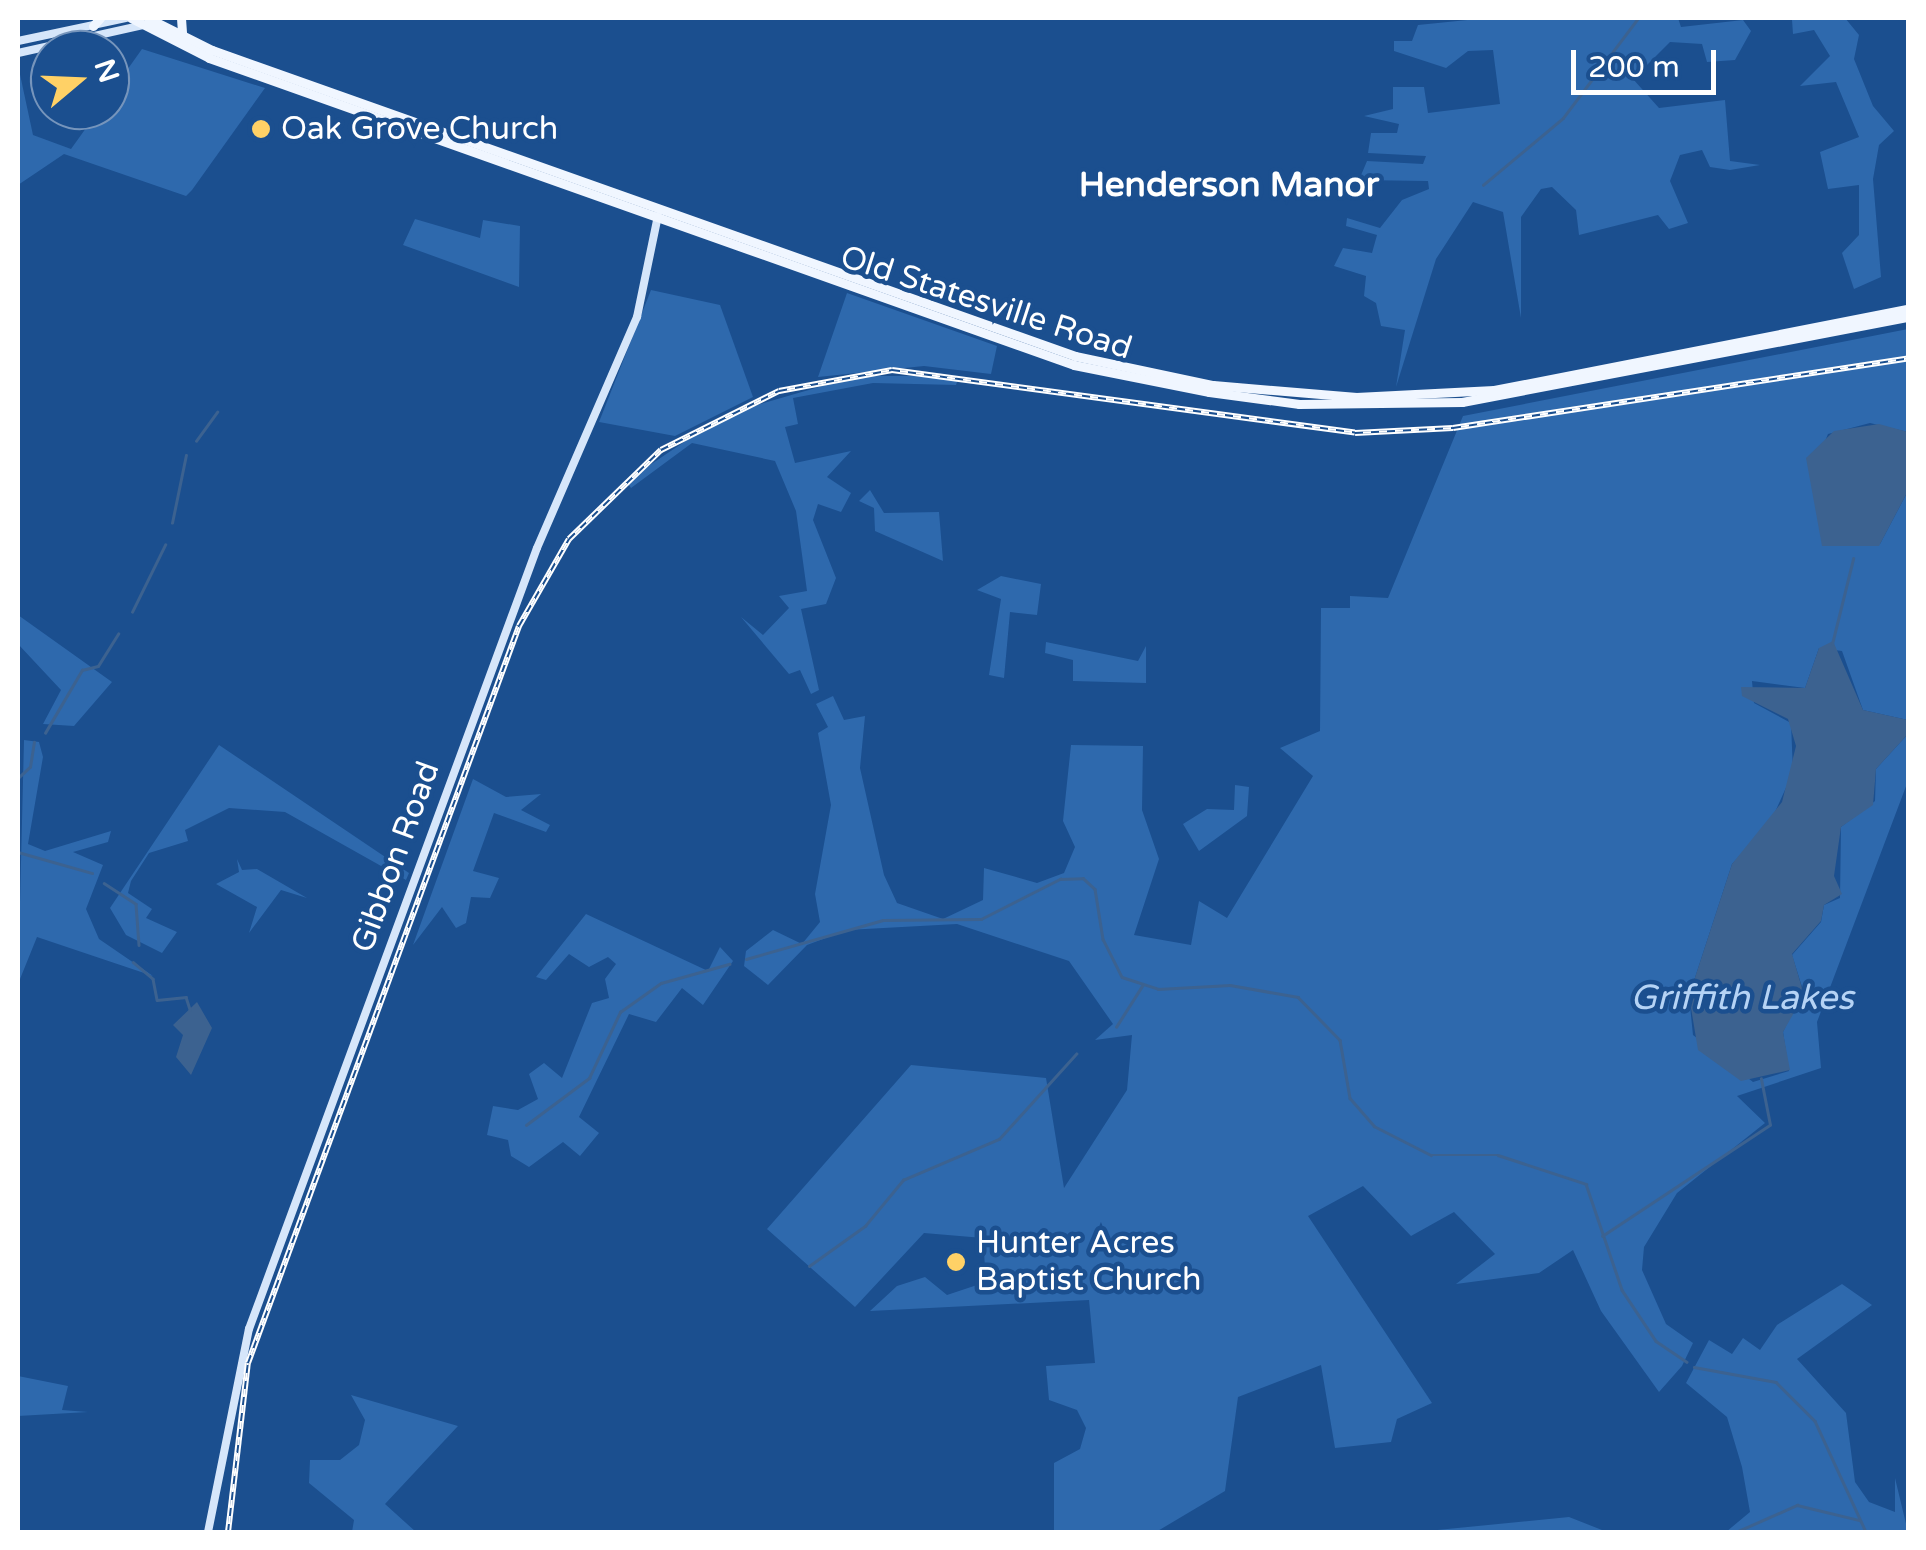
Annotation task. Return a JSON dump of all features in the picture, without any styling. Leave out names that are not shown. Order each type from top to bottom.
[{"type":"main road","points":[[181,18],[188,38]]},
{"type":"main road","points":[[18,41],[97,22],[152,20]]},
{"type":"main road","points":[[18,52],[152,20]]},
{"type":"main road","name":"Old Statesville Road","points":[[152,20],[188,38],[1074,365],[1299,404],[1523,395],[1908,317]]},
{"type":"main road","name":"Old Statesville Road","points":[[152,20],[209,58],[1075,356],[1309,396],[1523,386],[1908,309]]},
{"type":"main road","name":"Gibbon Road","points":[[208,1532],[248,1329],[537,548],[640,310],[659,212]]},
{"type":"shaded area","points":[[1487,18],[1678,18],[1681,27],[1743,20],[1751,31],[1735,60],[1707,62],[1702,44],[1670,42],[1633,79],[1659,108],[1725,100],[1730,161],[1760,165],[1730,170],[1710,167],[1702,150],[1680,155],[1670,181],[1688,223],[1669,229],[1658,215],[1579,235],[1576,210],[1552,187],[1541,189],[1521,217],[1521,318],[1503,212],[1473,202],[1436,259],[1396,387],[1405,330],[1381,326],[1376,303],[1364,296],[1366,276],[1334,266],[1343,248],[1372,253],[1377,235],[1346,226],[1347,218],[1380,228],[1402,200],[1429,189],[1428,181],[1359,180],[1367,161],[1423,164],[1426,156],[1368,153],[1371,133],[1397,133],[1399,124],[1364,116],[1393,109],[1393,87],[1424,87],[1428,113],[1500,104],[1493,50],[1468,51],[1446,68],[1394,51],[1394,41],[1412,41],[1418,25]]},
{"type":"shaded area","points":[[1845,18],[1859,35],[1854,59],[1873,106],[1894,131],[1879,145],[1873,179],[1881,277],[1854,289],[1842,253],[1859,235],[1859,185],[1828,189],[1820,152],[1859,137],[1836,82],[1800,86],[1830,56],[1814,30],[1793,34],[1792,20]]},
{"type":"shaded area","points":[[142,49],[265,88],[186,196],[64,154],[18,185],[18,65],[33,135],[71,149],[85,130],[130,130],[130,66]]},
{"type":"shaded area","points":[[415,219],[480,238],[483,220],[520,226],[519,287],[403,245]]},
{"type":"shaded area","points":[[651,290],[720,305],[753,397],[675,436],[599,422]]},
{"type":"shaded area","points":[[847,293],[997,346],[991,374],[924,366],[818,377]]},
{"type":"shaded area","points":[[1908,329],[1908,432],[1870,423],[1828,434],[1810,479],[1850,546],[1880,544],[1908,491],[1908,720],[1863,710],[1842,651],[1819,648],[1805,688],[1752,681],[1754,703],[1791,723],[1793,772],[1771,821],[1732,864],[1689,996],[1693,1035],[1753,1082],[1789,1071],[1783,1032],[1803,990],[1792,955],[1821,922],[1824,905],[1840,898],[1841,827],[1875,801],[1876,769],[1908,734],[1908,781],[1817,1022],[1821,1068],[1737,1096],[1765,1123],[1677,1193],[1644,1247],[1642,1270],[1666,1324],[1693,1343],[1682,1366],[1659,1392],[1601,1311],[1573,1250],[1539,1273],[1456,1284],[1495,1254],[1454,1212],[1411,1236],[1363,1186],[1308,1216],[1432,1403],[1397,1419],[1391,1442],[1335,1448],[1321,1365],[1238,1397],[1225,1491],[1156,1532],[1054,1532],[1054,1463],[1080,1449],[1086,1428],[1077,1410],[1049,1400],[1046,1366],[1095,1363],[1089,1300],[870,1311],[897,1286],[925,1277],[947,1295],[986,1282],[983,1238],[924,1233],[855,1307],[767,1229],[911,1065],[1046,1078],[1064,1188],[1127,1090],[1132,1035],[1095,1040],[1113,1024],[1069,961],[957,924],[847,930],[807,945],[768,985],[744,966],[746,951],[773,930],[802,944],[820,922],[815,894],[831,805],[818,733],[828,727],[816,704],[833,696],[844,720],[865,716],[860,768],[884,875],[897,903],[943,919],[983,900],[984,868],[1037,883],[1064,873],[1075,847],[1063,821],[1071,745],[1143,746],[1142,810],[1159,859],[1134,935],[1191,945],[1199,901],[1227,918],[1313,776],[1280,748],[1320,731],[1321,608],[1350,608],[1350,596],[1388,598],[1463,416]]},
{"type":"shaded area","points":[[857,376],[959,376],[956,385],[873,383],[793,398],[798,424],[785,427],[795,463],[851,451],[827,477],[851,493],[841,512],[818,504],[813,520],[836,578],[826,604],[801,609],[819,690],[811,694],[800,670],[789,674],[741,617],[763,635],[789,608],[779,596],[807,591],[796,511],[775,461],[692,443],[631,488],[626,481],[726,414]]},
{"type":"shaded area","points":[[870,490],[884,513],[939,512],[943,561],[875,531],[874,508],[859,501]]},
{"type":"shaded area","points":[[1001,576],[1041,584],[1037,615],[1010,612],[1004,678],[989,675],[1001,599],[977,590]]},
{"type":"shaded area","points":[[18,615],[112,682],[74,726],[43,724],[61,690],[18,644]]},
{"type":"shaded area","points":[[1046,642],[1138,661],[1146,646],[1146,683],[1073,681],[1073,660],[1045,653]]},
{"type":"shaded area","points":[[24,740],[39,742],[43,757],[28,844],[45,851],[111,831],[108,842],[73,852],[103,865],[86,909],[99,939],[153,976],[37,937],[18,984]]},
{"type":"shaded area","points":[[219,745],[409,873],[406,880],[285,812],[229,808],[185,830],[188,841],[149,853],[131,881],[128,893],[152,909],[146,918],[177,932],[162,953],[126,935],[110,908]]},
{"type":"shaded area","points":[[473,779],[506,797],[541,794],[521,810],[550,825],[546,832],[494,813],[473,871],[499,878],[490,898],[471,897],[466,923],[456,928],[442,907],[413,945]]},
{"type":"shaded area","points":[[1235,785],[1249,787],[1247,816],[1199,851],[1183,824],[1207,809],[1234,810]]},
{"type":"shaded area","points":[[237,859],[242,870],[257,869],[307,898],[281,890],[249,933],[257,907],[216,884],[239,872]]},
{"type":"shaded area","points":[[586,914],[708,971],[720,947],[733,961],[703,1005],[682,988],[656,1022],[629,1014],[579,1117],[599,1133],[580,1156],[563,1142],[529,1167],[511,1156],[508,1140],[487,1135],[493,1106],[518,1110],[538,1099],[529,1074],[544,1063],[562,1078],[592,1003],[609,998],[605,979],[616,964],[608,957],[589,967],[569,954],[546,980],[536,977]]},
{"type":"shaded area","points":[[1842,1284],[1872,1305],[1797,1359],[1846,1413],[1855,1482],[1869,1502],[1895,1512],[1895,1478],[1908,1532],[1726,1532],[1750,1512],[1742,1467],[1727,1417],[1686,1383],[1709,1340],[1732,1354],[1743,1338],[1760,1350],[1777,1325]]},
{"type":"shaded area","points":[[18,1376],[68,1386],[62,1410],[88,1412],[18,1416]]},
{"type":"shaded area","points":[[351,1395],[458,1426],[385,1504],[416,1532],[352,1532],[354,1520],[309,1483],[310,1460],[340,1460],[359,1445],[365,1420]]},
{"type":"shaded area","points":[[1569,1517],[1602,1530],[1687,1532],[1417,1532]]},
{"type":"water","points":[[1879,424],[1908,432],[1908,491],[1879,546],[1822,546],[1806,458],[1834,431]]},
{"type":"water","name":"Griffith Lakes","points":[[1833,641],[1863,710],[1908,720],[1908,734],[1876,769],[1873,805],[1841,827],[1834,876],[1842,894],[1824,905],[1821,921],[1792,954],[1804,995],[1783,1032],[1790,1070],[1741,1081],[1698,1050],[1689,996],[1732,864],[1782,802],[1796,746],[1788,719],[1742,696],[1741,687],[1805,688],[1819,648]]},
{"type":"water","points":[[197,1002],[212,1028],[191,1075],[176,1057],[183,1035],[173,1025]]},
{"type":"waterway","points":[[1483,185],[1563,118],[1638,18]]},
{"type":"waterway","points":[[196,441],[217,412]]},
{"type":"waterway","points":[[172,523],[186,455]]},
{"type":"waterway","points":[[132,612],[165,545]]},
{"type":"waterway","points":[[1832,644],[1853,559]]},
{"type":"waterway","points":[[45,733],[82,670],[98,666],[118,634]]},
{"type":"waterway","points":[[18,778],[30,767],[34,742]]},
{"type":"waterway","points":[[18,852],[92,873]]},
{"type":"waterway","points":[[746,959],[883,920],[981,919],[1060,879],[1083,878],[1095,889],[1103,939],[1122,977],[1158,989],[1230,985],[1298,997],[1340,1040],[1350,1098],[1374,1126],[1431,1155],[1498,1155],[1586,1184],[1622,1290],[1656,1341],[1687,1362]]},
{"type":"waterway","points":[[104,883],[136,904],[139,945]]},
{"type":"waterway","points":[[133,962],[153,979],[157,1000],[186,997],[190,1009]]},
{"type":"waterway","points":[[526,1125],[589,1078],[620,1012],[661,983],[729,964]]},
{"type":"waterway","points":[[1116,1027],[1142,986]]},
{"type":"waterway","points":[[809,1266],[865,1226],[903,1180],[999,1139],[1076,1054]]},
{"type":"waterway","points":[[1602,1236],[1770,1125],[1761,1079]]},
{"type":"waterway","points":[[1694,1367],[1776,1382],[1815,1421],[1866,1532]]},
{"type":"waterway","points":[[1736,1532],[1797,1505],[1859,1520]]},
{"type":"waterway","points":[[1423,1532],[1474,1532]]},
{"type":"railway","points":[[228,1532],[248,1363],[519,626],[569,539],[661,450],[779,391],[892,370],[1355,433],[1453,428],[1908,358]]},
{"type":"place","name":"Oak Grove Church","points":[[261,129]]},
{"type":"place","name":"Hunter Acres Baptist Church","points":[[956,1262]]},
{"type":"district","name":"Henderson Manor","points":[[1229,185]]}]
